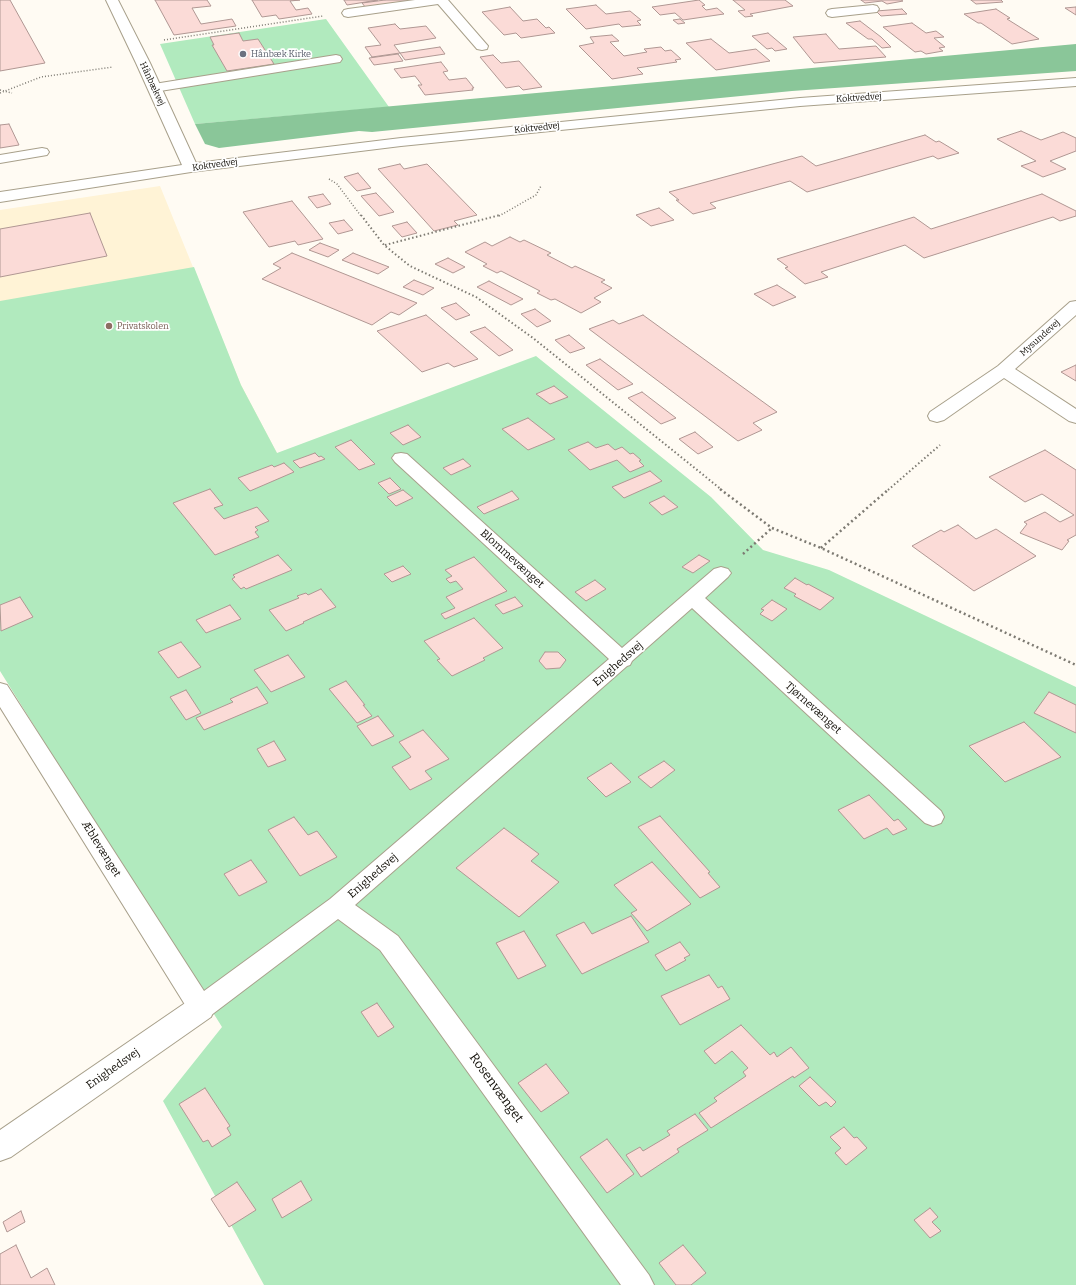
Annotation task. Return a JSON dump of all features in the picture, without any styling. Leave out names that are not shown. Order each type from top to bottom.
[{"type":"street","name":"Hånbækvej","points":[[112,0],[143,63],[191,168]]},
{"type":"street","points":[[348,13],[441,0],[482,46]]},
{"type":"street","points":[[835,0],[850,11]]},
{"type":"street","points":[[832,12],[873,8]]},
{"type":"street","name":"Koktvedvej","points":[[0,197],[191,168],[303,153],[792,103],[1076,83]]},
{"type":"street","name":"Mysundevej","points":[[937,416],[1004,370],[1076,306]]},
{"type":"street","points":[[1004,370],[1076,417]]},
{"type":"street","name":"Enighedsvej","points":[[0,1147],[201,1008]]},
{"type":"lane","points":[[154,88],[336,59]]},
{"type":"lane","points":[[0,159],[42,152]]},
{"type":"lane","name":"Blommevænget","points":[[401,458],[623,660]]},
{"type":"lane","name":"Enighedsvej","points":[[201,1008],[338,906],[722,573]]},
{"type":"lane","name":"Tjørnevænget","points":[[693,598],[933,817]]},
{"type":"lane","name":"Æblevænget","points":[[0,690],[201,1008]]},
{"type":"lane","name":"Rosenvænget","points":[[338,906],[390,943],[639,1285]]},
{"type":"path","points":[[133,45],[348,13]]},
{"type":"path","points":[[1,92],[41,78],[143,63]]},
{"type":"path","points":[[1,92],[12,92]]},
{"type":"path","points":[[303,153],[316,169],[337,184],[384,245],[410,266],[476,297],[533,338],[694,469],[772,528],[821,548],[1076,665]]},
{"type":"path","points":[[384,245],[498,216],[536,195],[541,186]]},
{"type":"path","points":[[821,548],[952,434],[937,416]]},
{"type":"path","points":[[722,573],[772,528]]},
{"type":"shaded area","name":"Privatskolen","points":[[160,186],[241,385],[277,453],[0,565],[0,210]]},
{"type":"green space","points":[[326,19],[389,107],[195,124],[160,44]]},
{"type":"green space","points":[[1076,44],[1076,71],[792,91],[372,132],[359,131],[219,148],[205,144],[195,124]]},
{"type":"green space","points":[[194,267],[241,385],[277,453],[536,356],[711,497],[763,550],[829,570],[1076,687],[1076,1285],[264,1285],[163,1101],[222,1027],[0,671],[0,301]]},
{"type":"building","points":[[0,0],[10,0],[45,63],[0,71]]},
{"type":"building","points":[[155,0],[207,0],[211,6],[192,8],[201,24],[232,19],[236,26],[174,35]]},
{"type":"building","points":[[252,0],[300,0],[290,1],[296,10],[308,8],[312,14],[279,19],[276,15],[262,17]]},
{"type":"building","points":[[344,0],[378,0],[347,5]]},
{"type":"building","points":[[385,0],[417,0],[366,8],[362,3]]},
{"type":"building","points":[[699,0],[705,5],[702,6],[706,10],[717,8],[724,14],[683,20],[675,13],[660,15],[652,7]]},
{"type":"building","points":[[733,0],[785,0],[793,6],[750,14],[753,16],[745,17],[738,11],[745,10]]},
{"type":"building","points":[[861,0],[903,1],[887,4],[882,1],[865,3]]},
{"type":"building","points":[[971,0],[1001,0],[1003,2],[976,4]]},
{"type":"building","points":[[596,5],[606,14],[630,11],[641,20],[637,21],[641,25],[622,27],[619,24],[586,29],[566,9]]},
{"type":"building","points":[[510,7],[523,21],[537,19],[546,28],[549,27],[555,33],[521,38],[516,33],[504,35],[482,12]]},
{"type":"building","points":[[1076,7],[1076,15],[1065,8]]},
{"type":"building","points":[[902,9],[907,14],[881,16],[876,11]]},
{"type":"building","points":[[996,9],[1010,18],[1007,19],[1039,39],[1012,44],[981,23],[978,23],[964,14]]},
{"type":"building","points":[[680,19],[685,23],[678,24],[673,20]]},
{"type":"building","points":[[860,21],[881,37],[891,47],[882,48],[872,39],[868,39],[846,23]]},
{"type":"building","points":[[912,23],[926,33],[936,31],[944,37],[934,38],[945,47],[939,48],[943,51],[926,54],[921,51],[915,52],[883,27]]},
{"type":"building","points":[[395,24],[400,29],[426,26],[436,38],[394,45],[400,53],[372,57],[365,47],[381,45],[368,28]]},
{"type":"building","name":"Hånbæk Kirke","points":[[239,33],[243,41],[258,39],[274,64],[227,71],[212,45],[214,45],[210,37]]},
{"type":"building","points":[[768,33],[787,49],[775,51],[772,48],[767,49],[752,36]]},
{"type":"building","points":[[826,34],[839,49],[876,46],[886,57],[814,63],[793,37]]},
{"type":"building","points":[[612,35],[619,41],[610,42],[624,56],[647,52],[644,49],[661,47],[665,51],[671,50],[681,59],[675,60],[677,62],[637,68],[643,74],[612,79],[579,46],[594,43],[590,37]]},
{"type":"building","points":[[711,39],[729,53],[756,49],[770,61],[716,70],[686,43]]},
{"type":"building","points":[[440,47],[445,54],[405,60],[400,53]]},
{"type":"building","points":[[398,54],[403,61],[374,65],[369,58]]},
{"type":"building","points":[[493,55],[501,63],[519,61],[542,87],[523,90],[519,86],[506,88],[480,57]]},
{"type":"building","points":[[441,62],[448,71],[443,72],[449,80],[466,78],[474,88],[472,88],[473,90],[425,95],[418,85],[422,85],[415,76],[401,78],[394,69]]},
{"type":"building","points":[[9,124],[19,145],[0,148],[0,125]]},
{"type":"building","points":[[1021,131],[1041,140],[1063,132],[1076,138],[1076,151],[1050,161],[1066,169],[1043,177],[1021,166],[1036,161],[997,139]]},
{"type":"building","points":[[925,135],[936,142],[939,141],[959,153],[938,159],[933,156],[807,192],[790,181],[710,203],[716,208],[693,214],[669,192],[802,156],[816,166]]},
{"type":"building","points":[[400,164],[404,169],[427,164],[477,215],[454,221],[458,225],[434,231],[378,169]]},
{"type":"building","points":[[358,173],[371,188],[357,191],[344,177]]},
{"type":"building","points":[[376,193],[394,212],[379,216],[361,196]]},
{"type":"building","points":[[323,194],[331,204],[317,208],[308,197]]},
{"type":"building","points":[[1042,194],[1076,211],[1076,216],[1060,221],[1053,217],[924,258],[905,245],[821,272],[828,277],[805,284],[785,268],[788,267],[777,259],[914,217],[931,229]]},
{"type":"building","points":[[292,201],[323,239],[298,245],[295,241],[269,247],[243,212]]},
{"type":"building","points":[[659,208],[674,220],[651,226],[636,215]]},
{"type":"building","points":[[90,213],[107,256],[0,277],[0,229]]},
{"type":"building","points":[[344,220],[353,230],[338,234],[329,223]]},
{"type":"building","points":[[407,222],[417,233],[402,237],[392,226]]},
{"type":"building","points":[[510,237],[520,242],[524,240],[551,253],[547,255],[572,268],[575,266],[605,280],[601,282],[612,288],[594,298],[601,302],[581,313],[555,299],[551,300],[537,293],[540,291],[501,271],[497,273],[483,266],[487,264],[465,252],[485,242],[492,246]]},
{"type":"building","points":[[320,243],[339,250],[328,257],[309,250]]},
{"type":"building","points":[[292,253],[417,303],[399,315],[391,312],[372,325],[262,279],[281,268],[273,264]]},
{"type":"building","points":[[353,253],[389,267],[378,274],[342,260]]},
{"type":"building","points":[[448,258],[465,267],[453,273],[435,264]]},
{"type":"building","points":[[414,280],[434,288],[423,295],[403,287]]},
{"type":"building","points":[[489,281],[523,299],[511,305],[477,287]]},
{"type":"building","points":[[777,285],[796,297],[773,306],[754,294]]},
{"type":"building","points":[[456,303],[470,315],[456,320],[441,308]]},
{"type":"building","points":[[535,309],[551,321],[537,327],[521,314]]},
{"type":"building","points":[[426,315],[478,359],[454,367],[448,363],[422,372],[377,331]]},
{"type":"building","points":[[643,315],[777,412],[753,423],[762,430],[738,441],[589,329],[613,320],[619,324]]},
{"type":"building","points":[[485,327],[513,350],[499,356],[470,332]]},
{"type":"building","points":[[569,335],[585,348],[570,353],[555,340]]},
{"type":"building","points":[[600,359],[633,384],[618,390],[586,365]]},
{"type":"building","points":[[1076,365],[1076,381],[1061,372]]},
{"type":"building","points":[[554,386],[568,397],[550,404],[536,394]]},
{"type":"building","points":[[642,392],[676,418],[661,424],[628,398]]},
{"type":"building","points":[[528,418],[555,439],[528,450],[502,429]]},
{"type":"building","points":[[408,425],[421,437],[403,445],[390,433]]},
{"type":"building","points":[[695,432],[713,447],[698,454],[679,439]]},
{"type":"building","points":[[351,440],[375,464],[359,470],[335,447]]},
{"type":"building","points":[[588,442],[596,448],[608,444],[615,450],[622,447],[630,454],[633,453],[641,460],[639,461],[644,466],[630,472],[617,460],[590,470],[568,450]]},
{"type":"building","points":[[1045,450],[1076,470],[1076,535],[1067,540],[1069,541],[1062,550],[1020,533],[1027,524],[1024,522],[1045,512],[1060,522],[1074,515],[1042,494],[1025,502],[989,477]]},
{"type":"building","points":[[315,453],[319,457],[321,456],[325,459],[300,468],[293,461]]},
{"type":"building","points":[[463,459],[471,466],[451,475],[443,468]]},
{"type":"building","points":[[284,463],[294,472],[250,491],[238,478],[272,465],[274,467]]},
{"type":"building","points":[[650,471],[662,481],[624,498],[612,487]]},
{"type":"building","points":[[390,478],[401,489],[389,494],[378,483]]},
{"type":"building","points":[[210,489],[223,505],[214,508],[224,519],[257,507],[269,521],[255,527],[258,530],[255,532],[259,537],[215,555],[173,503]]},
{"type":"building","points":[[403,490],[413,498],[396,506],[387,497]]},
{"type":"building","points":[[512,491],[519,499],[484,514],[477,507]]},
{"type":"building","points":[[664,496],[678,507],[662,515],[649,503]]},
{"type":"building","points":[[958,525],[976,539],[996,529],[1036,556],[974,591],[912,546],[941,530],[944,532]]},
{"type":"building","points":[[278,555],[292,570],[246,589],[244,587],[241,589],[232,579],[235,577],[233,575]]},
{"type":"building","points":[[699,555],[710,561],[693,573],[682,567]]},
{"type":"building","points":[[474,557],[507,591],[445,619],[441,614],[455,608],[446,597],[463,589],[456,581],[450,583],[446,579],[452,576],[445,570]]},
{"type":"building","points":[[403,566],[411,574],[392,582],[384,574]]},
{"type":"building","points":[[795,578],[834,598],[820,610],[794,596],[796,594],[784,588]]},
{"type":"building","points":[[595,580],[606,589],[586,601],[575,592]]},
{"type":"building","points":[[321,589],[336,607],[286,631],[269,610],[299,598],[297,596],[306,593],[308,595]]},
{"type":"building","points":[[20,597],[33,617],[1,631],[0,605]]},
{"type":"building","points":[[515,597],[523,606],[503,614],[495,605]]},
{"type":"building","points":[[772,600],[787,609],[772,621],[760,614],[764,610],[761,609]]},
{"type":"building","points":[[230,605],[241,619],[206,633],[196,620]]},
{"type":"building","points":[[474,618],[503,648],[483,658],[485,660],[452,676],[437,660],[440,659],[424,641]]},
{"type":"building","points":[[181,642],[201,667],[178,678],[158,652]]},
{"type":"building","points":[[545,652],[558,652],[566,660],[560,668],[546,669],[539,661]]},
{"type":"building","points":[[288,655],[305,677],[271,692],[254,670]]},
{"type":"building","points":[[346,681],[372,716],[357,723],[329,689]]},
{"type":"building","points":[[257,687],[268,703],[204,730],[196,718],[233,702],[230,699]]},
{"type":"building","points":[[186,690],[201,713],[186,720],[170,697]]},
{"type":"building","points":[[1049,692],[1076,705],[1076,733],[1034,713]]},
{"type":"building","points":[[378,716],[394,736],[372,746],[357,726]]},
{"type":"building","points":[[1024,722],[1061,757],[1005,782],[969,746]]},
{"type":"building","points":[[423,730],[449,759],[425,771],[432,779],[410,790],[392,767],[411,757],[399,742]]},
{"type":"building","points":[[274,741],[286,760],[268,767],[257,749]]},
{"type":"building","points":[[664,761],[675,770],[651,788],[638,777]]},
{"type":"building","points":[[611,763],[631,782],[606,797],[587,778]]},
{"type":"building","points":[[869,795],[894,821],[898,819],[907,829],[893,835],[887,828],[864,839],[838,810]]},
{"type":"building","points":[[660,816],[710,872],[708,873],[720,887],[700,898],[638,827]]},
{"type":"building","points":[[294,817],[308,835],[317,831],[337,857],[300,876],[268,830]]},
{"type":"building","points":[[504,828],[539,854],[531,861],[559,882],[519,917],[456,868]]},
{"type":"building","points":[[251,860],[267,882],[239,896],[224,874]]},
{"type":"building","points":[[652,862],[691,904],[647,931],[631,913],[637,910],[614,885]]},
{"type":"building","points":[[631,916],[649,942],[582,974],[556,935],[584,922],[592,934]]},
{"type":"building","points":[[524,931],[546,966],[518,979],[496,943]]},
{"type":"building","points":[[680,942],[690,955],[684,958],[686,960],[666,971],[655,955]]},
{"type":"building","points":[[709,975],[718,988],[722,986],[730,999],[680,1025],[661,996]]},
{"type":"building","points":[[377,1003],[394,1027],[378,1037],[361,1012]]},
{"type":"building","points":[[741,1025],[770,1055],[774,1052],[777,1057],[791,1047],[809,1068],[794,1078],[793,1076],[711,1128],[699,1113],[717,1101],[714,1098],[746,1076],[743,1072],[748,1068],[732,1051],[715,1064],[704,1051]]},
{"type":"building","points":[[546,1064],[569,1093],[541,1112],[518,1083]]},
{"type":"building","points":[[810,1077],[836,1102],[831,1107],[826,1102],[819,1106],[799,1086]]},
{"type":"building","points":[[205,1088],[230,1126],[227,1128],[231,1135],[212,1147],[208,1140],[203,1142],[179,1104]]},
{"type":"building","points":[[695,1114],[708,1130],[677,1149],[679,1152],[641,1177],[626,1155],[640,1147],[643,1151],[670,1135],[667,1131]]},
{"type":"building","points":[[844,1127],[854,1138],[857,1137],[867,1148],[846,1165],[835,1153],[841,1148],[830,1137]]},
{"type":"building","points":[[607,1139],[634,1174],[607,1193],[580,1157]]},
{"type":"building","points":[[301,1181],[312,1200],[282,1218],[272,1199]]},
{"type":"building","points":[[237,1182],[256,1210],[229,1227],[211,1199]]},
{"type":"building","points":[[930,1208],[938,1217],[932,1222],[941,1231],[930,1238],[914,1220]]},
{"type":"building","points":[[21,1211],[25,1222],[7,1232],[3,1222]]},
{"type":"building","points":[[16,1245],[31,1278],[47,1268],[55,1285],[0,1285],[0,1254]]},
{"type":"building","points":[[683,1245],[706,1273],[691,1285],[676,1285],[659,1263]]},
{"type":"place","name":"Hånbæk Kirke","points":[[243,54]]},
{"type":"place","name":"Privatskolen","points":[[109,326]]}]
